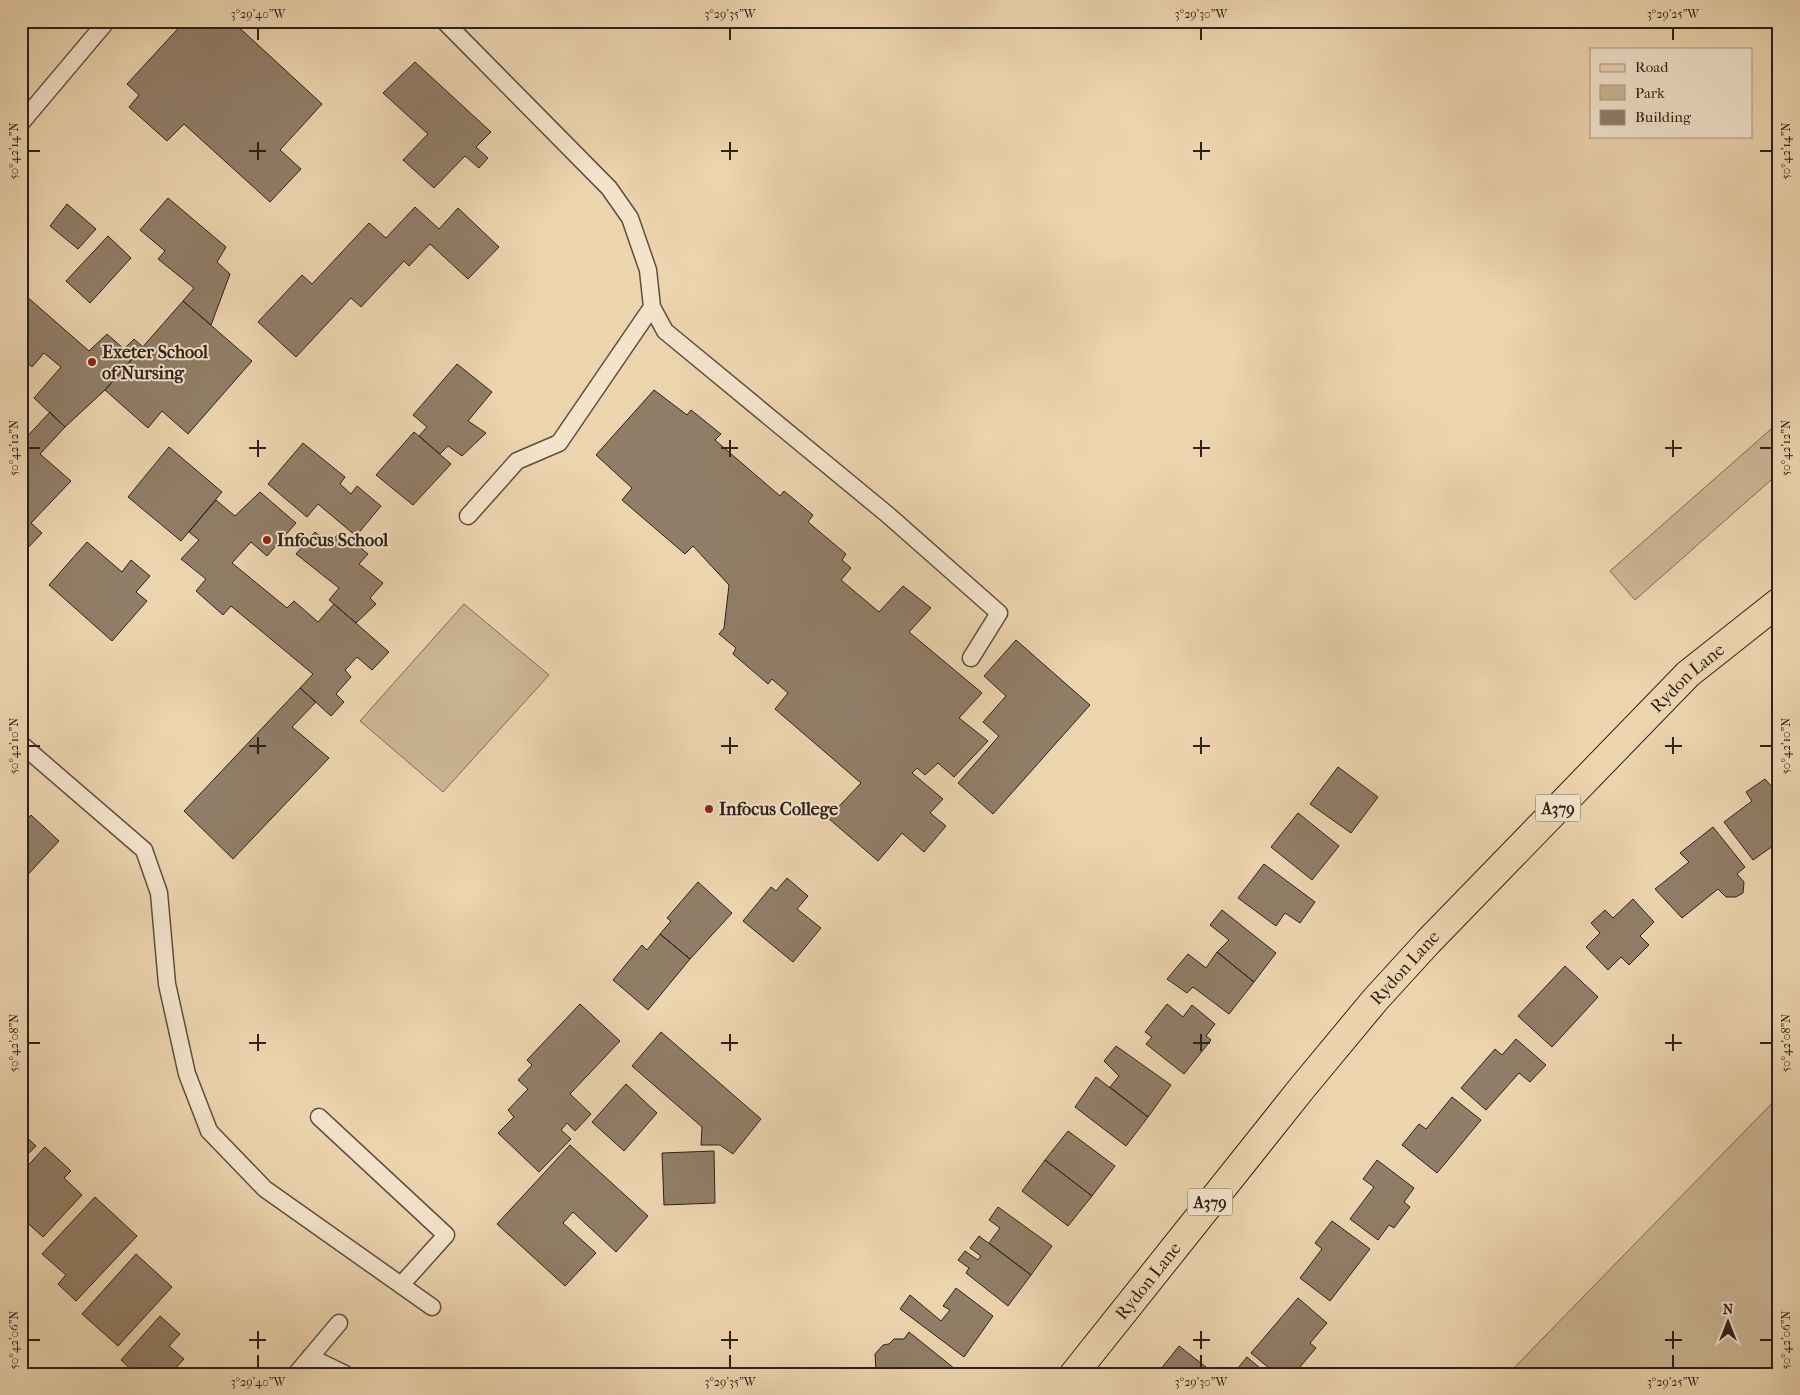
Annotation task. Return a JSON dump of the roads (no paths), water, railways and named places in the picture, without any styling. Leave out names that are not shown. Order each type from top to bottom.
[{"type":"main road","name":"Rydon Lane","points":[[1074,1374],[1296,1096],[1401,971],[1688,674],[1779,602]]},
{"type":"lane","points":[[21,123],[107,21]]},
{"type":"lane","points":[[444,21],[609,188],[630,218],[648,270],[652,307],[664,331],[888,515],[999,613],[971,658]]},
{"type":"lane","points":[[468,516],[517,461],[559,443],[652,307]]},
{"type":"lane","points":[[21,744],[144,850],[159,893],[167,984],[187,1074],[209,1131],[265,1190],[432,1307]]},
{"type":"lane","points":[[319,1117],[446,1236],[401,1285]]},
{"type":"lane","points":[[296,1374],[339,1323]]},
{"type":"lane","points":[[310,1358],[345,1374]]},
{"type":"place","name":"Exeter School of Nursing","points":[[92,362]]},
{"type":"place","name":"Infocus School","points":[[267,540]]},
{"type":"place","name":"Infocus College","points":[[709,809]]}]
